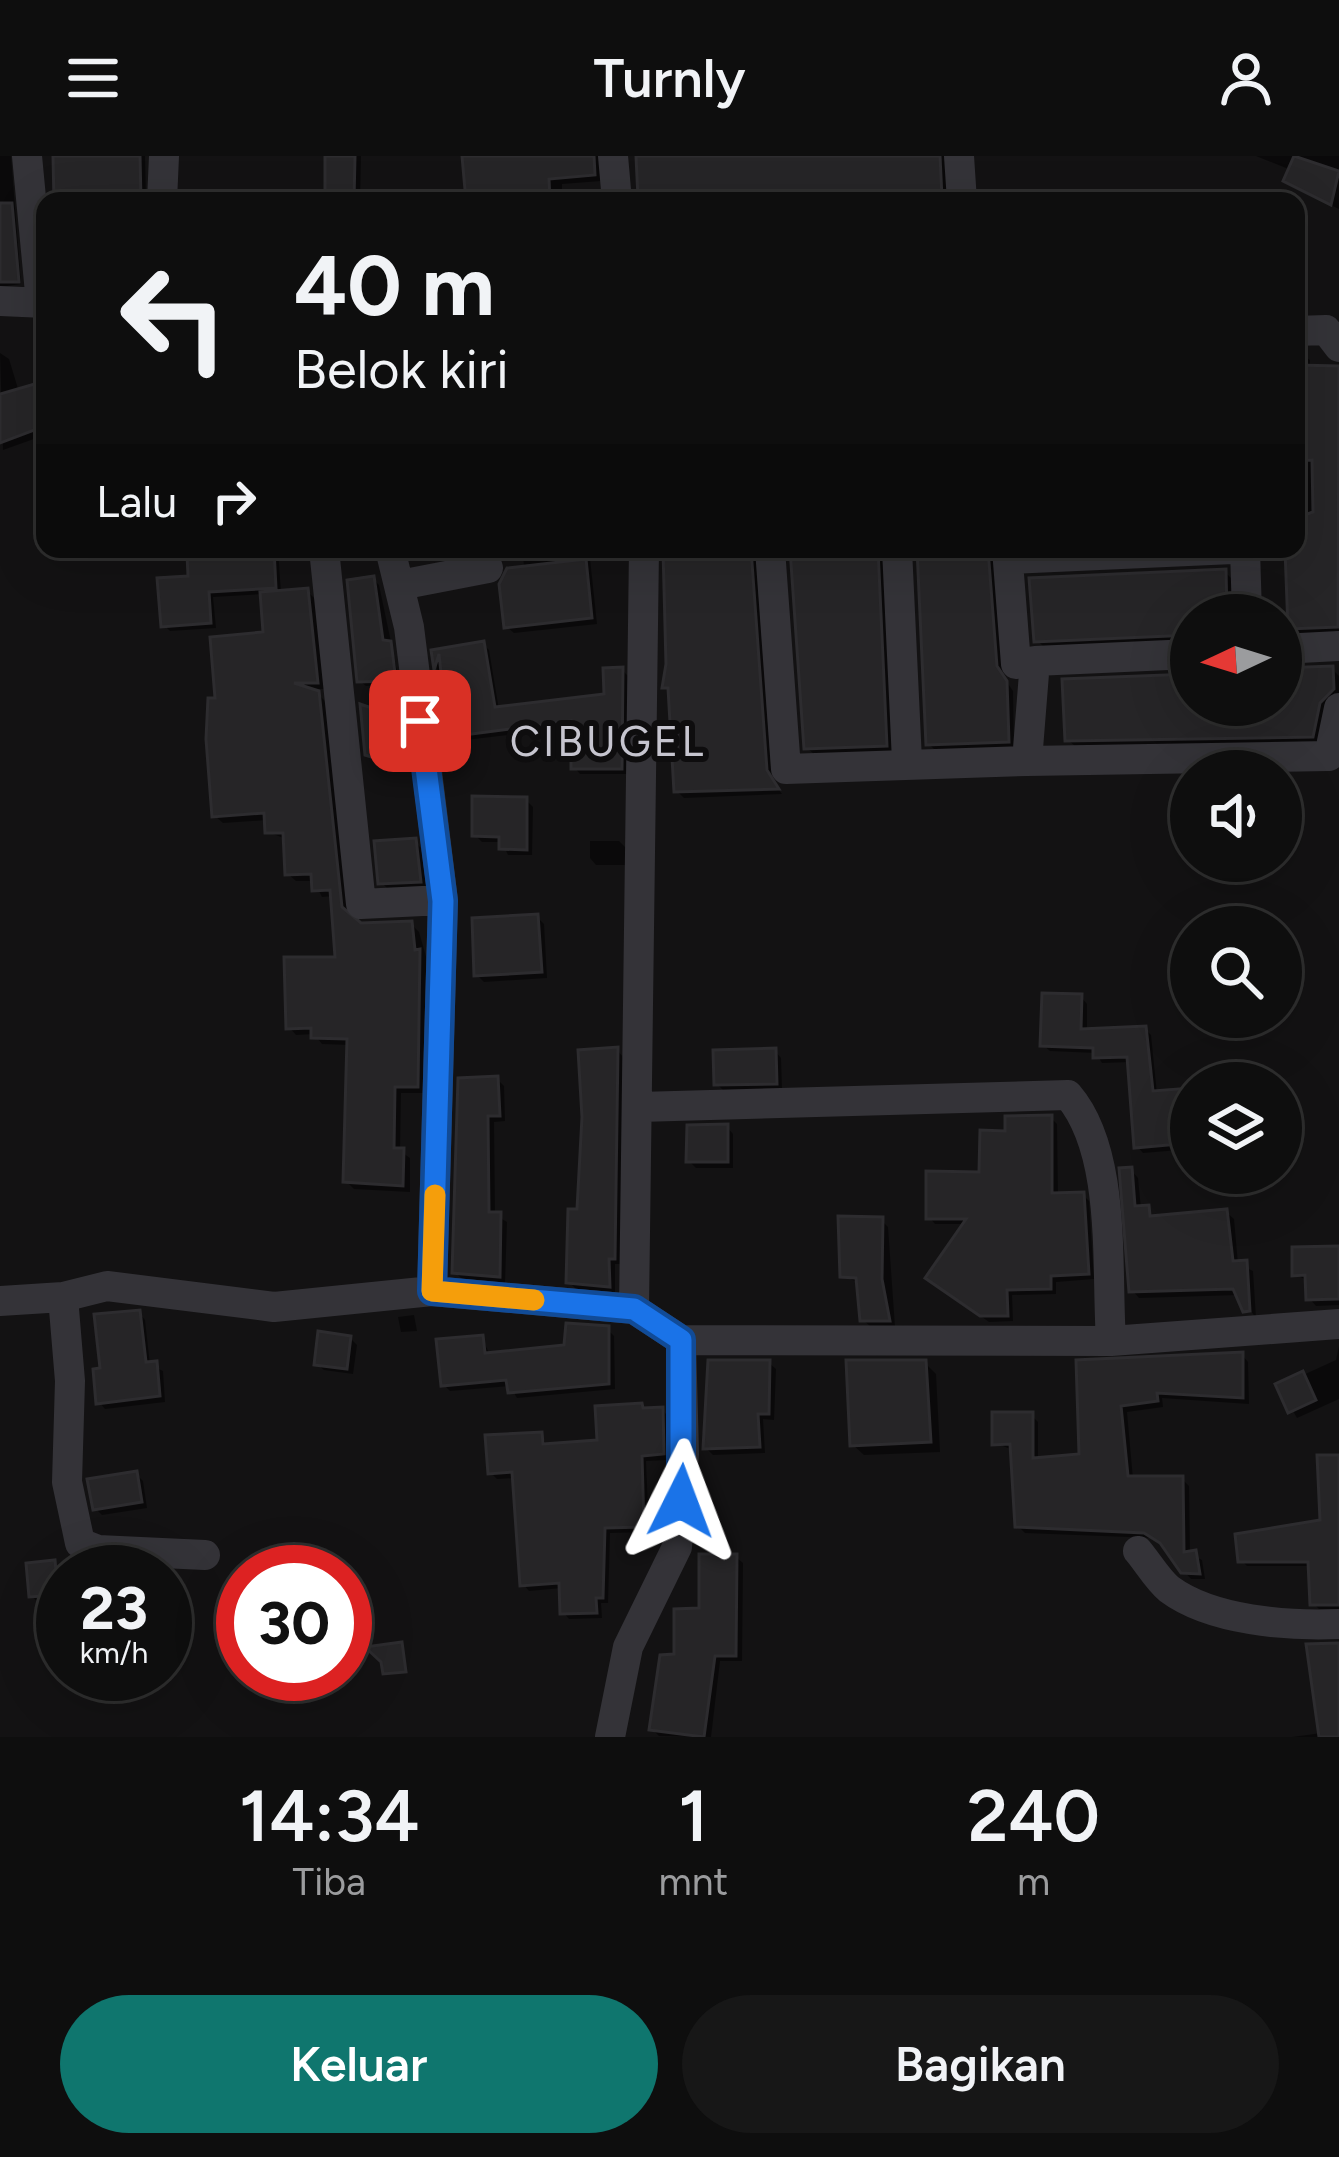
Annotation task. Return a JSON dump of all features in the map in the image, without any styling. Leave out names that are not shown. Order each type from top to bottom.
[{"type":"street","points":[[27,156],[36,239]]},
{"type":"street","points":[[163,192],[164,156]]},
{"type":"street","points":[[613,156],[615,192]]},
{"type":"street","points":[[959,156],[961,192]]},
{"type":"street","points":[[0,301],[36,303]]},
{"type":"street","points":[[1305,331],[1326,330],[1339,347]]},
{"type":"street","points":[[325,558],[361,904],[443,901]]},
{"type":"street","points":[[392,558],[443,901],[432,1291]]},
{"type":"street","points":[[634,1309],[644,558]]},
{"type":"street","points":[[771,558],[786,769],[907,761],[1329,756],[1339,708]]},
{"type":"street","points":[[897,558],[907,761]]},
{"type":"street","points":[[1007,558],[1016,664],[1170,655]]},
{"type":"street","points":[[1245,558],[1246,594]]},
{"type":"street","points":[[400,585],[488,568]]},
{"type":"street","points":[[1302,648],[1339,646]]},
{"type":"street","points":[[1027,761],[1036,662]]},
{"type":"street","points":[[639,1107],[1068,1095],[1089,1120],[1099,1150],[1111,1341]]},
{"type":"street","points":[[0,1301],[63,1297],[107,1286],[274,1306],[432,1291],[634,1309],[681,1340],[1111,1341],[1339,1324]]},
{"type":"street","points":[[63,1297],[70,1381],[67,1482],[80,1543],[98,1550],[206,1555]]},
{"type":"street","points":[[610,1737],[628,1648],[677,1547],[684,1454],[681,1340]]},
{"type":"street","points":[[1138,1551],[1170,1589],[1242,1618],[1292,1626],[1339,1624]]},
{"type":"building","points":[[53,156],[140,156],[141,192],[54,192]]},
{"type":"building","points":[[325,156],[355,156],[354,192],[325,192]]},
{"type":"building","points":[[462,156],[594,156],[595,175],[549,179],[550,192],[465,192]]},
{"type":"building","points":[[636,156],[940,156],[942,192],[638,192]]},
{"type":"building","points":[[1294,156],[1339,171],[1331,205],[1283,181]]},
{"type":"building","points":[[0,203],[12,203],[19,282],[0,282]]},
{"type":"building","points":[[1305,365],[1339,366],[1338,627],[1302,628],[1302,594],[1287,594],[1285,558],[1305,558],[1305,515],[1313,512],[1312,460],[1305,460]]},
{"type":"building","points":[[36,384],[36,429],[0,443],[0,394]]},
{"type":"building","points":[[187,558],[274,558],[276,588],[209,592],[211,623],[161,627],[157,578],[188,576]]},
{"type":"building","points":[[663,558],[752,558],[767,770],[779,789],[674,792],[668,688],[662,688],[666,664]]},
{"type":"building","points":[[791,558],[878,558],[887,746],[804,749]]},
{"type":"building","points":[[917,558],[989,558],[997,666],[1007,681],[1009,742],[926,745]]},
{"type":"building","points":[[586,559],[592,618],[504,628],[499,584],[507,568]]},
{"type":"building","points":[[1226,569],[1227,594],[1170,594],[1170,636],[1034,642],[1029,578]]},
{"type":"building","points":[[374,576],[383,640],[391,641],[396,681],[357,682],[347,580]]},
{"type":"building","points":[[308,588],[318,683],[294,683],[319,691],[342,907],[361,923],[412,921],[415,950],[420,949],[418,1087],[395,1087],[394,1148],[404,1148],[403,1186],[343,1182],[347,1039],[311,1038],[311,1028],[286,1029],[284,957],[335,957],[330,890],[312,891],[311,874],[285,875],[283,833],[265,833],[264,813],[212,817],[206,739],[208,698],[215,698],[210,637],[263,632],[260,592]]},
{"type":"building","points":[[484,641],[495,707],[604,694],[603,668],[623,667],[622,769],[571,769],[571,721],[448,737],[439,654],[434,670],[431,650]]},
{"type":"building","points":[[1333,666],[1334,689],[1320,703],[1313,737],[1065,741],[1062,679],[1170,675],[1170,726],[1302,726],[1302,667]]},
{"type":"building","points":[[360,704],[401,718],[404,767],[365,755]]},
{"type":"building","points":[[472,796],[527,797],[527,850],[499,849],[499,837],[472,836]]},
{"type":"building","points":[[416,838],[421,882],[378,884],[374,841]]},
{"type":"building","points":[[538,914],[542,972],[474,976],[472,918]]},
{"type":"building","points":[[1042,993],[1082,994],[1081,1029],[1146,1026],[1153,1091],[1170,1090],[1170,1145],[1134,1148],[1127,1057],[1093,1058],[1093,1048],[1040,1046]]},
{"type":"building","points":[[618,1047],[615,1259],[609,1259],[610,1287],[566,1283],[568,1209],[577,1209],[582,1117],[578,1050]]},
{"type":"building","points":[[776,1048],[777,1084],[714,1085],[713,1050]]},
{"type":"building","points":[[498,1076],[500,1116],[488,1116],[489,1212],[501,1212],[500,1277],[452,1273],[458,1078]]},
{"type":"building","points":[[1052,1115],[1052,1193],[1084,1192],[1089,1274],[1051,1276],[1051,1289],[1007,1290],[1008,1316],[980,1316],[925,1278],[966,1219],[926,1219],[926,1171],[979,1172],[980,1130],[1005,1131],[1005,1116]]},
{"type":"building","points":[[728,1124],[728,1162],[686,1162],[687,1125]]},
{"type":"building","points":[[1132,1167],[1135,1206],[1149,1205],[1150,1216],[1227,1209],[1233,1261],[1247,1260],[1250,1311],[1243,1312],[1233,1289],[1129,1292],[1119,1168]]},
{"type":"building","points":[[838,1216],[883,1217],[882,1279],[890,1321],[860,1321],[856,1278],[840,1277]]},
{"type":"building","points":[[1339,1246],[1339,1299],[1306,1300],[1305,1275],[1292,1276],[1292,1247]]},
{"type":"building","points":[[140,1310],[146,1362],[157,1361],[160,1396],[96,1404],[93,1369],[100,1368],[94,1314]]},
{"type":"building","points":[[566,1323],[609,1326],[609,1384],[508,1393],[506,1380],[441,1386],[436,1339],[483,1335],[485,1353],[564,1345]]},
{"type":"building","points":[[318,1331],[351,1336],[347,1369],[314,1365]]},
{"type":"building","points":[[1243,1352],[1243,1398],[1157,1393],[1158,1401],[1121,1406],[1128,1476],[1183,1476],[1184,1552],[1196,1550],[1200,1574],[1181,1573],[1160,1543],[1144,1533],[1015,1527],[1010,1444],[992,1445],[992,1412],[1033,1412],[1033,1458],[1079,1454],[1076,1360]]},
{"type":"building","points":[[708,1360],[770,1360],[769,1414],[758,1414],[760,1447],[703,1449]]},
{"type":"building","points":[[846,1360],[926,1360],[931,1442],[850,1446]]},
{"type":"building","points":[[1303,1371],[1316,1400],[1288,1413],[1275,1384]]},
{"type":"building","points":[[642,1403],[643,1408],[663,1407],[664,1454],[642,1456],[644,1527],[605,1528],[603,1598],[596,1598],[597,1613],[560,1614],[559,1583],[520,1586],[512,1472],[488,1474],[485,1435],[542,1432],[543,1444],[597,1440],[595,1406]]},
{"type":"building","points":[[1317,1455],[1339,1455],[1339,1605],[1310,1605],[1308,1562],[1238,1562],[1235,1534],[1320,1520]]},
{"type":"building","points":[[137,1471],[142,1502],[93,1510],[87,1479]]},
{"type":"building","points":[[699,1554],[737,1554],[736,1656],[715,1656],[704,1737],[649,1730],[660,1655],[674,1654],[674,1609],[699,1608]]},
{"type":"building","points":[[36,1562],[36,1597],[29,1597],[26,1563]]},
{"type":"building","points":[[402,1642],[406,1672],[383,1674],[372,1646]]},
{"type":"building","points":[[1339,1643],[1339,1737],[1319,1737],[1306,1644]]},
{"type":"slow traffic","points":[[435,1195],[432,1291],[534,1300]]},
{"type":"district","name":"CIBUGEL","points":[[608,741]]},
{"type":"route","points":[[420,721],[443,901],[432,1291],[634,1309],[681,1340],[681,1501]]}]
